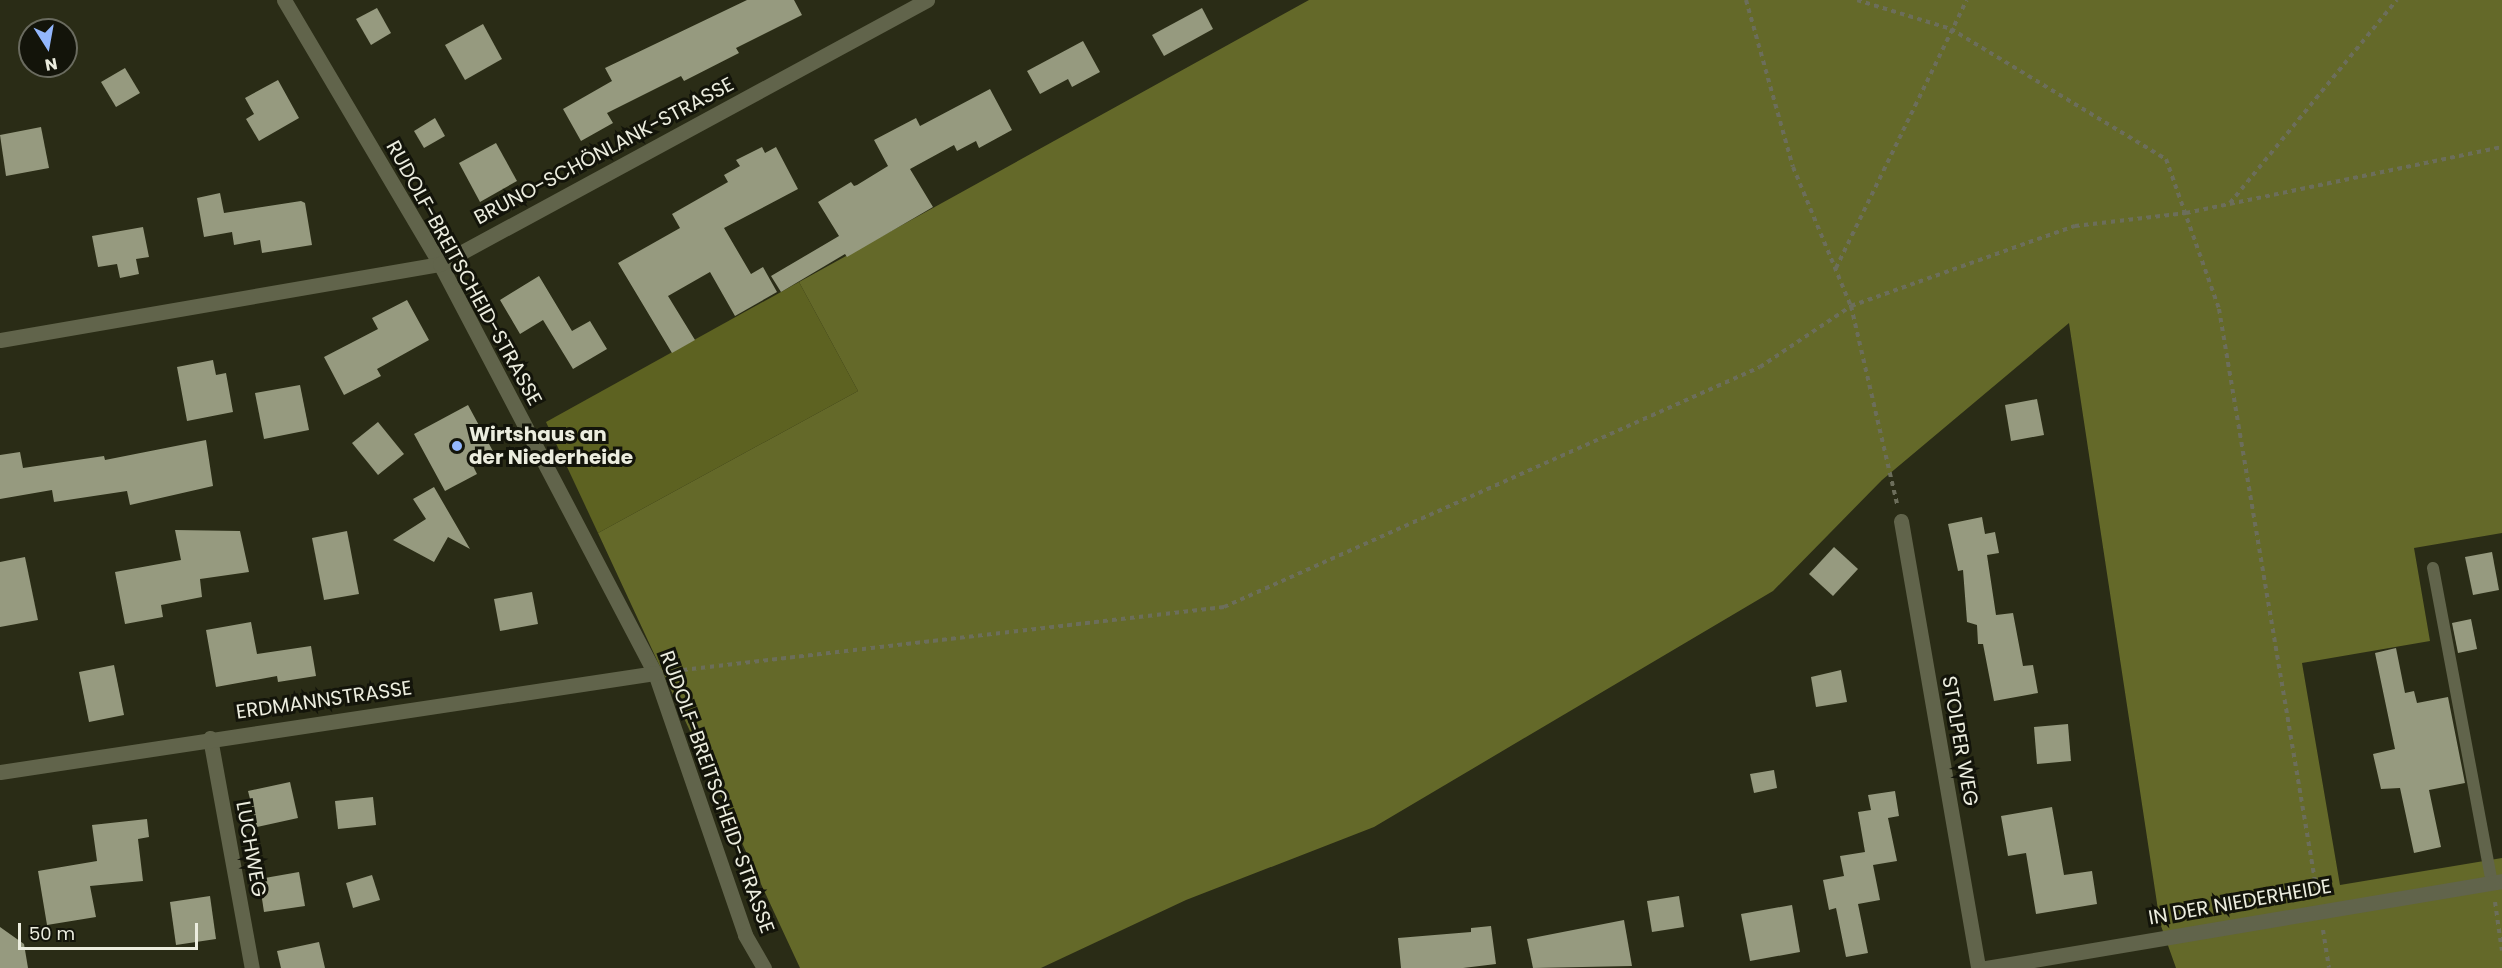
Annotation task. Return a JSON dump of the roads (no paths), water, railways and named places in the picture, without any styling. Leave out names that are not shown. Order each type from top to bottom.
[{"type":"street","name":"RUDOLF-BREITSCHEID-STRASSE","points":[[284,0],[440,264],[655,673],[745,934],[764,968]]},
{"type":"street","name":"BRUNO-SCHÖNLANK-STRASSE","points":[[0,340],[440,264],[927,0]]},
{"type":"street","name":"STOLPER WEG","points":[[1901,521],[1978,968]]},
{"type":"street","name":"ERDMANNSTRASSE","points":[[0,772],[210,738],[655,673]]},
{"type":"street","name":"LUCHWEG","points":[[210,738],[252,968]]},
{"type":"street","name":"IN DER NIEDERHEIDE","points":[[1986,968],[2497,882]]},
{"type":"lane","points":[[2433,568],[2497,882]]},
{"type":"place","name":"Wirtshaus an der Niederheide","points":[[457,446]]}]
